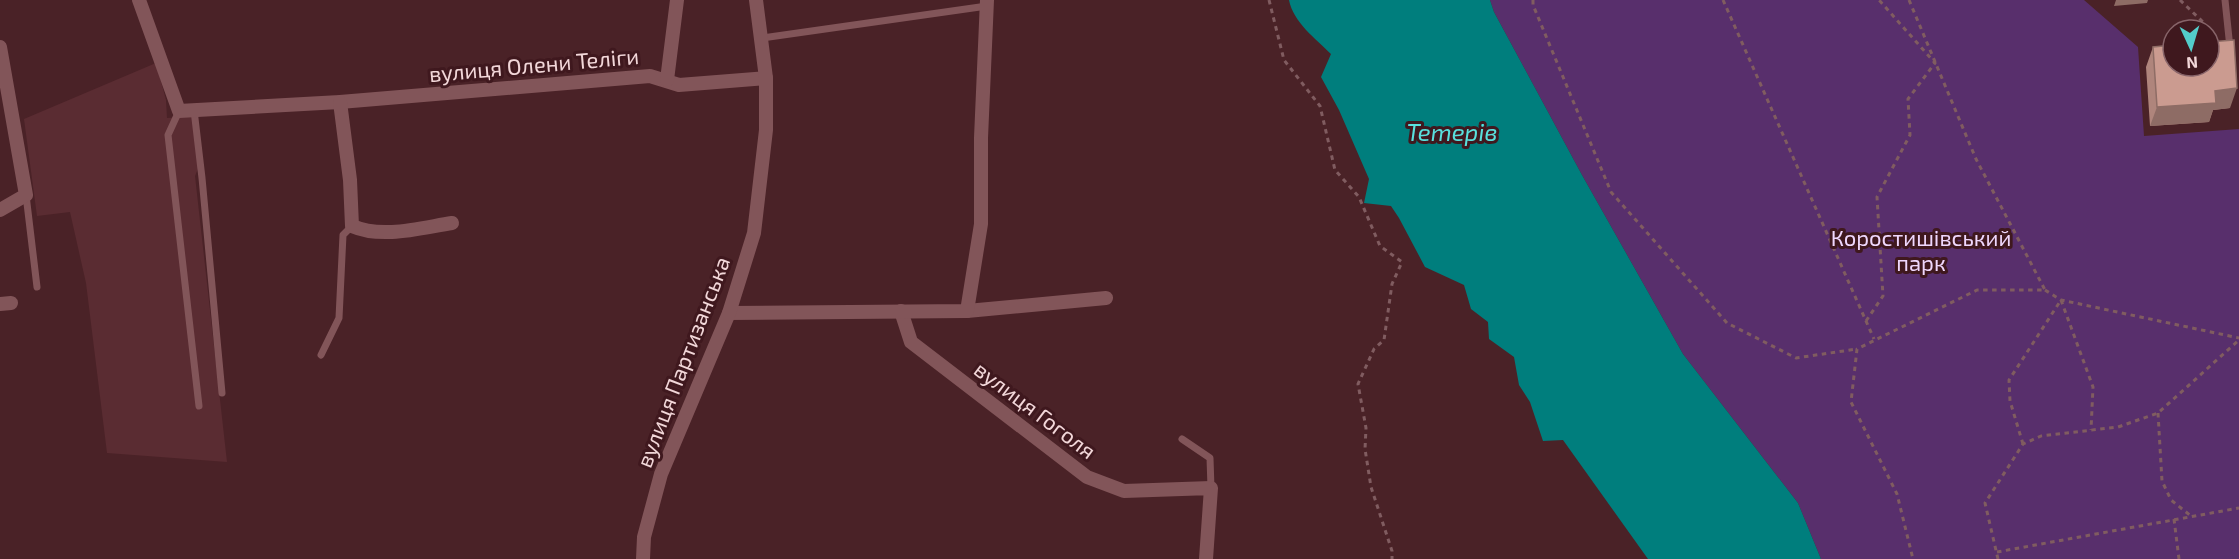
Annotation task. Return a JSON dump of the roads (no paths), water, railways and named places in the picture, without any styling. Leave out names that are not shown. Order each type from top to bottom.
[{"type":"street","points":[[140,0],[179,111]]},
{"type":"street","points":[[667,80],[677,0]]},
{"type":"street","name":"вулиця Партизанська","points":[[643,559],[644,537],[661,474],[729,313],[754,233],[766,130],[766,78],[756,0]]},
{"type":"street","points":[[967,311],[981,224],[981,138],[987,3]]},
{"type":"street","points":[[0,47],[26,195],[0,210]]},
{"type":"street","name":"вулиця Олени Теліги","points":[[179,111],[340,102],[650,76],[679,85],[766,78]]},
{"type":"street","points":[[340,102],[350,180],[352,226],[365,232],[396,231],[452,223]]},
{"type":"street","points":[[729,313],[967,311],[1106,298]]},
{"type":"street","name":"вулиця Гоголя","points":[[901,312],[911,342],[1087,477],[1124,491],[1211,488]]},
{"type":"street","points":[[1206,559],[1211,488]]},
{"type":"lane","points":[[2225,0],[2231,52]]},
{"type":"lane","points":[[762,38],[987,3]]},
{"type":"lane","points":[[194,110],[222,393]]},
{"type":"lane","points":[[179,111],[168,135],[199,406]]},
{"type":"lane","points":[[26,195],[37,287]]},
{"type":"lane","points":[[321,356],[339,318],[343,235],[352,226]]},
{"type":"lane","points":[[1182,439],[1210,458],[1211,488]]},
{"type":"water","name":"Тетерів","points":[[1289,0],[1490,0],[1494,12],[1582,175],[1683,354],[1798,503],[1821,559],[1648,559],[1563,440],[1543,441],[1530,402],[1519,385],[1514,357],[1489,339],[1488,322],[1471,309],[1464,285],[1425,267],[1391,206],[1364,203],[1369,179],[1339,110],[1321,77],[1331,54],[1300,23]]},
{"type":"park label","name":"Коростишівський парк","points":[[1921,250]]}]
